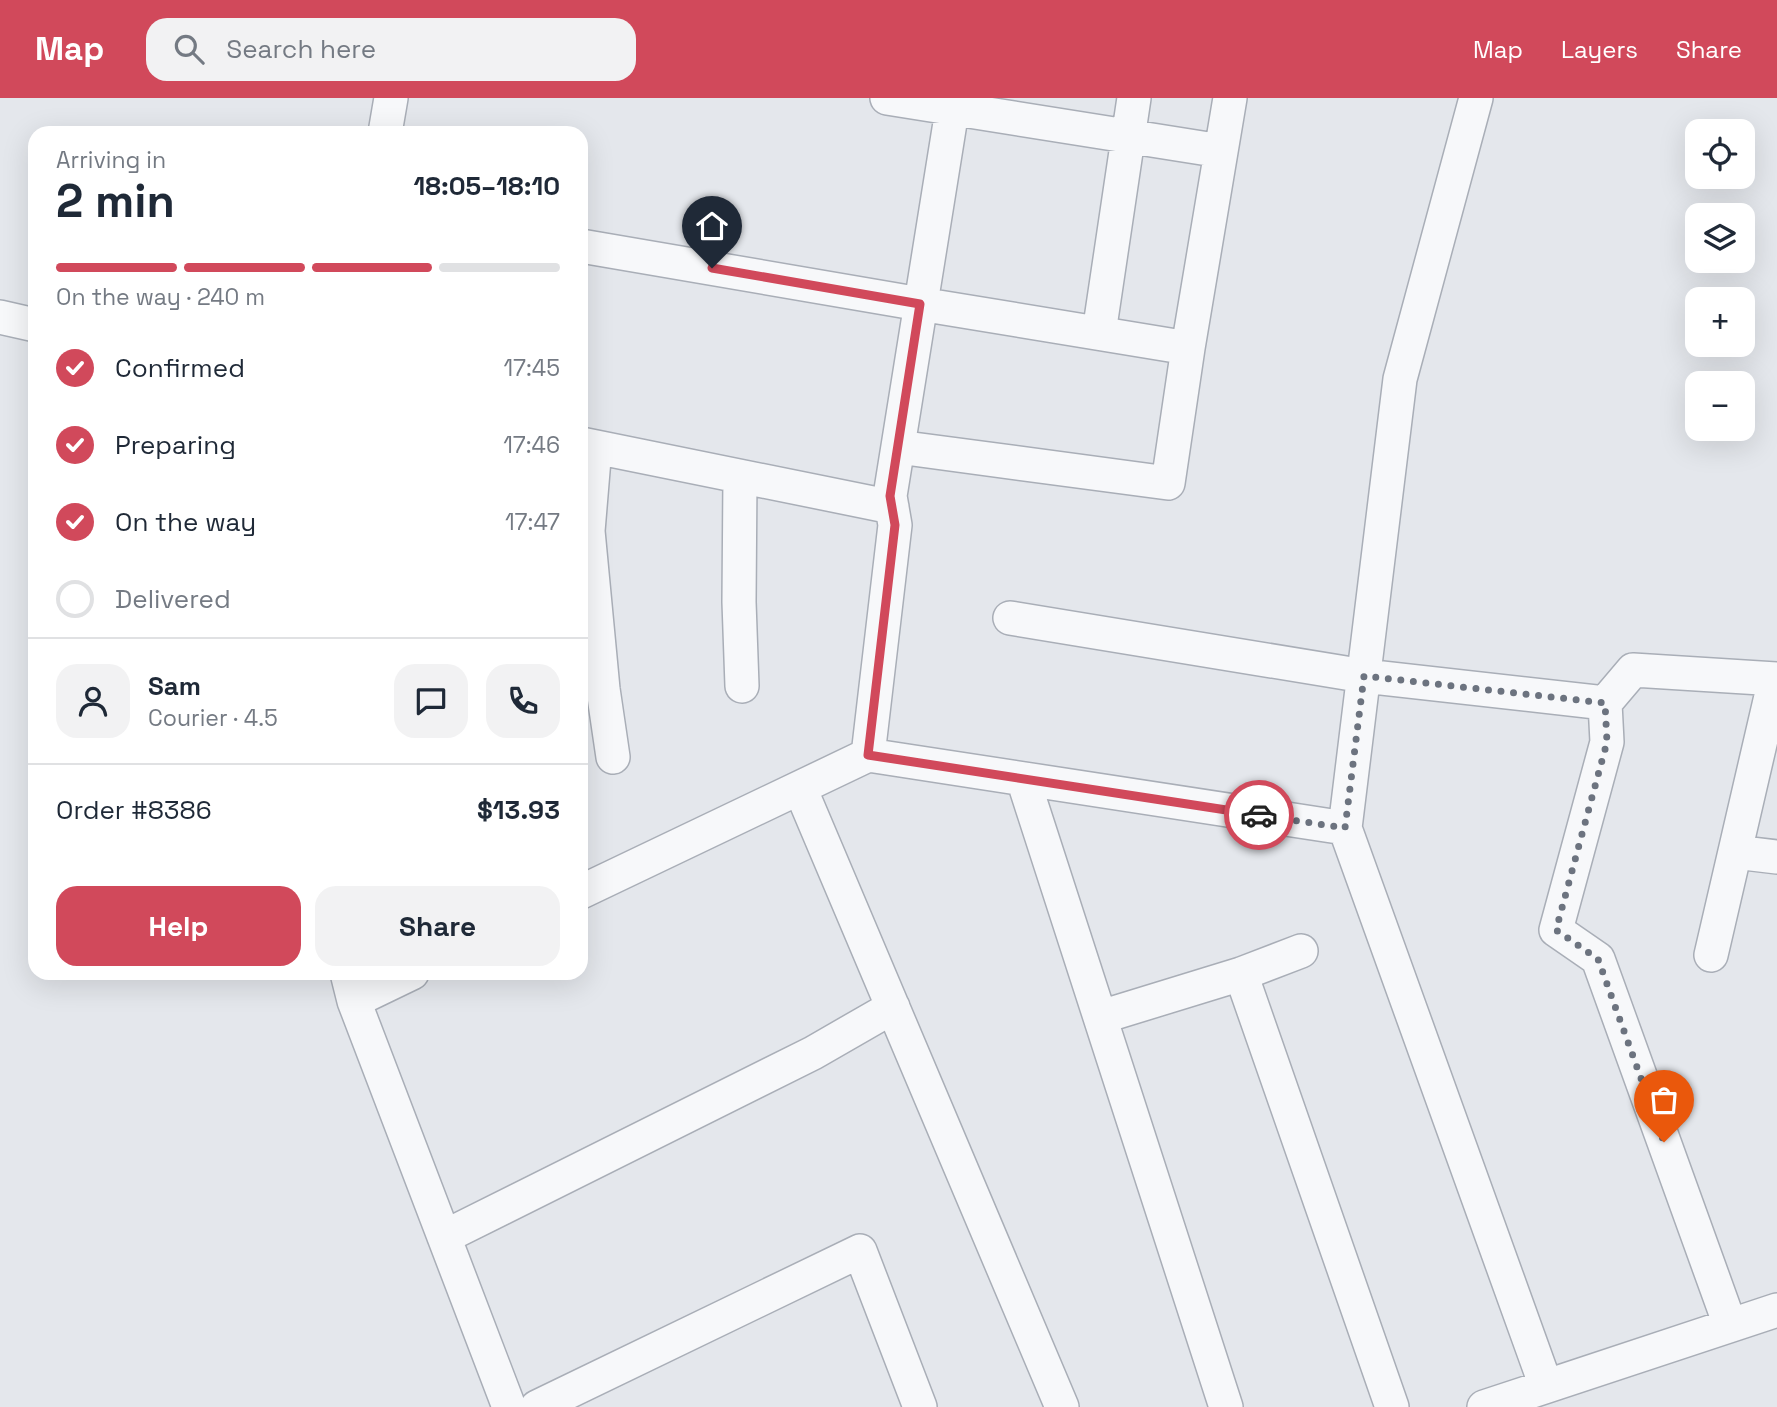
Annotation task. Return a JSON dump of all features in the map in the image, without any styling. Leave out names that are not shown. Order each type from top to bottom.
[{"type":"street","points":[[386,126],[391,98]]},
{"type":"street","points":[[887,98],[953,104],[1128,137],[1221,151]]},
{"type":"street","points":[[1099,333],[1134,98]]},
{"type":"street","points":[[898,447],[1168,483],[1230,98]]},
{"type":"street","points":[[1476,98],[1400,379],[1345,828],[1546,1386]]},
{"type":"street","points":[[868,755],[895,525],[890,496],[953,104]]},
{"type":"street","points":[[588,247],[1188,348]]},
{"type":"street","points":[[0,317],[28,323]]},
{"type":"street","points":[[613,757],[603,689],[588,531],[588,446],[892,507]]},
{"type":"street","points":[[740,477],[741,686]]},
{"type":"street","points":[[1010,618],[1364,676],[1605,703]]},
{"type":"street","points":[[1711,955],[1776,679],[1633,670],[1605,703],[1607,742],[1556,930],[1598,959],[1730,1325]]},
{"type":"street","points":[[588,889],[868,755],[1345,828]]},
{"type":"street","points":[[1023,779],[1226,1407]]},
{"type":"street","points":[[800,788],[1062,1407]]},
{"type":"street","points":[[1735,852],[1777,857]]},
{"type":"street","points":[[1101,1017],[1241,974],[1301,951]]},
{"type":"street","points":[[1241,974],[1392,1407]]},
{"type":"street","points":[[381,980],[350,987],[509,1407]]},
{"type":"street","points":[[444,1237],[813,1053],[893,1007]]},
{"type":"street","points":[[537,1407],[860,1251],[920,1407]]},
{"type":"street","points":[[1484,1407],[1777,1310]]},
{"type":"way so far","points":[[1259,815],[1345,828],[1364,676],[1605,703],[1607,742],[1556,930],[1598,959],[1664,1142]]},
{"type":"route","points":[[712,268],[920,304],[890,496],[895,525],[868,755],[1259,815]]}]
